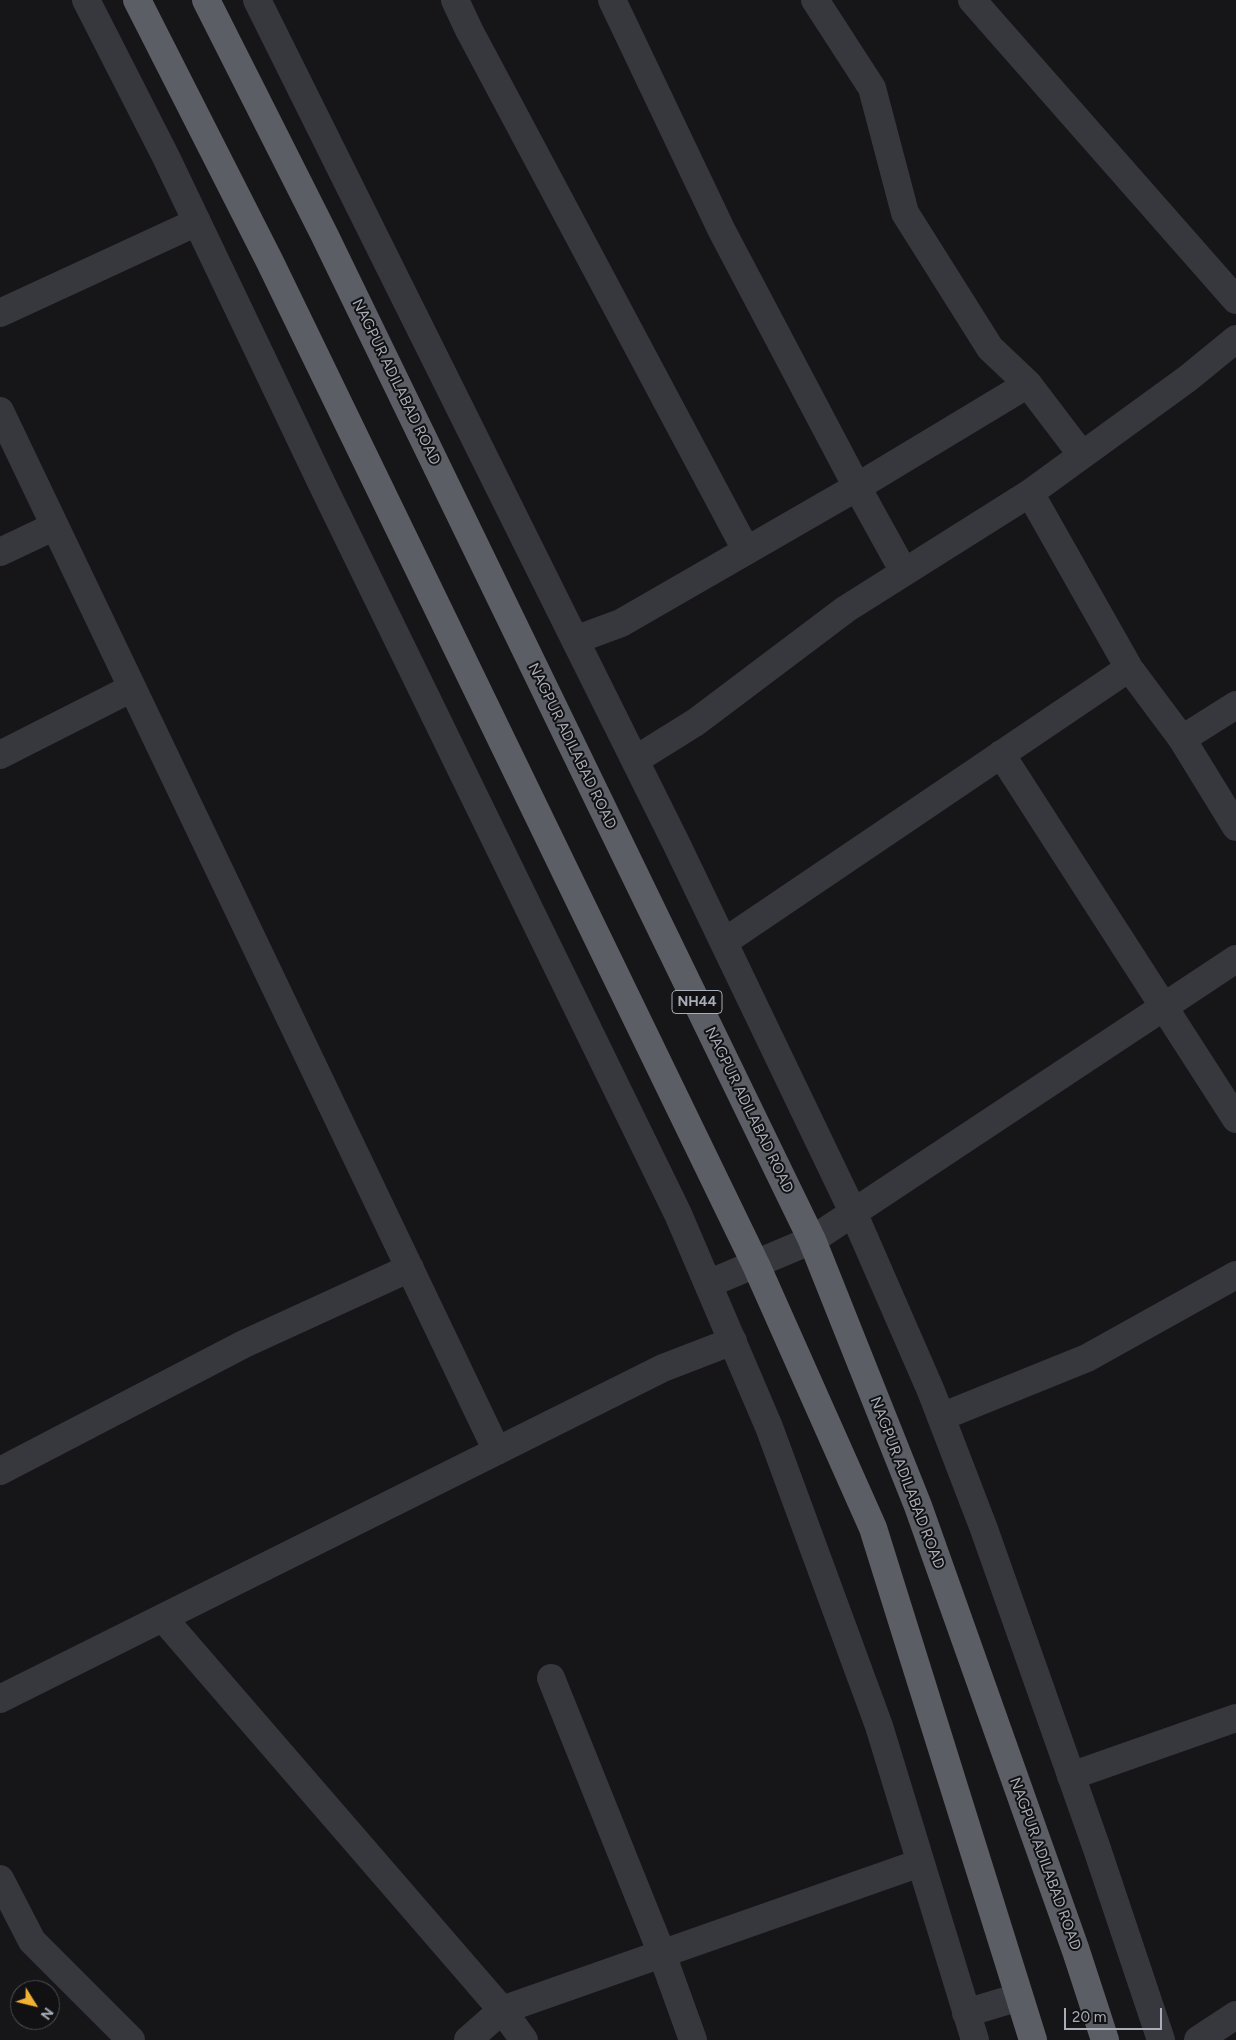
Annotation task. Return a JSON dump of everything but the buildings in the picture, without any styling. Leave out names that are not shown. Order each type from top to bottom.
[{"type":"highway","points":[[137,0],[270,262],[756,1265],[873,1528],[1033,2040]]},
{"type":"highway","name":"NAGPUR ADILABAD ROAD","points":[[206,0],[324,234],[812,1240],[918,1506],[1076,1951],[1105,2040]]},
{"type":"street","points":[[86,0],[166,157],[334,509],[678,1214],[769,1427],[879,1726],[974,2040]]},
{"type":"street","points":[[257,0],[635,760],[853,1212],[941,1417],[984,1529],[1161,2040]]},
{"type":"street","points":[[455,0],[469,30],[746,550]]},
{"type":"street","points":[[612,0],[722,230],[857,487],[904,572]]},
{"type":"street","points":[[815,0],[872,88],[905,214],[990,348],[1028,384],[1082,455]]},
{"type":"street","points":[[976,2],[1236,300]]},
{"type":"street","points":[[0,313],[197,222]]},
{"type":"street","points":[[635,760],[696,722],[846,610],[1030,493],[1187,379],[1236,339]]},
{"type":"street","points":[[575,640],[621,623],[857,487],[1028,384]]},
{"type":"street","points":[[0,411],[497,1451]]},
{"type":"street","points":[[1030,493],[1129,668],[1182,739],[1236,827]]},
{"type":"street","points":[[0,552],[55,526]]},
{"type":"street","points":[[724,942],[1129,668]]},
{"type":"street","points":[[0,755],[132,688]]},
{"type":"street","points":[[1182,739],[1236,705]]},
{"type":"street","points":[[1001,754],[1236,1118]]},
{"type":"street","points":[[708,1284],[812,1240],[1236,959]]},
{"type":"street","points":[[0,1471],[244,1344],[410,1268]]},
{"type":"street","points":[[941,1417],[1087,1358],[1236,1275]]},
{"type":"street","points":[[0,1699],[663,1368],[733,1342]]},
{"type":"street","points":[[162,1618],[502,2010],[524,2040]]},
{"type":"street","points":[[551,1678],[662,1954],[694,2040]]},
{"type":"street","points":[[1071,1776],[1236,1718]]},
{"type":"street","points":[[468,2040],[502,2010],[920,1863]]},
{"type":"street","points":[[0,1879],[32,1941],[131,2040]]},
{"type":"street","points":[[966,2013],[1019,1997]]},
{"type":"street","points":[[1198,2040],[1236,2015]]}]
